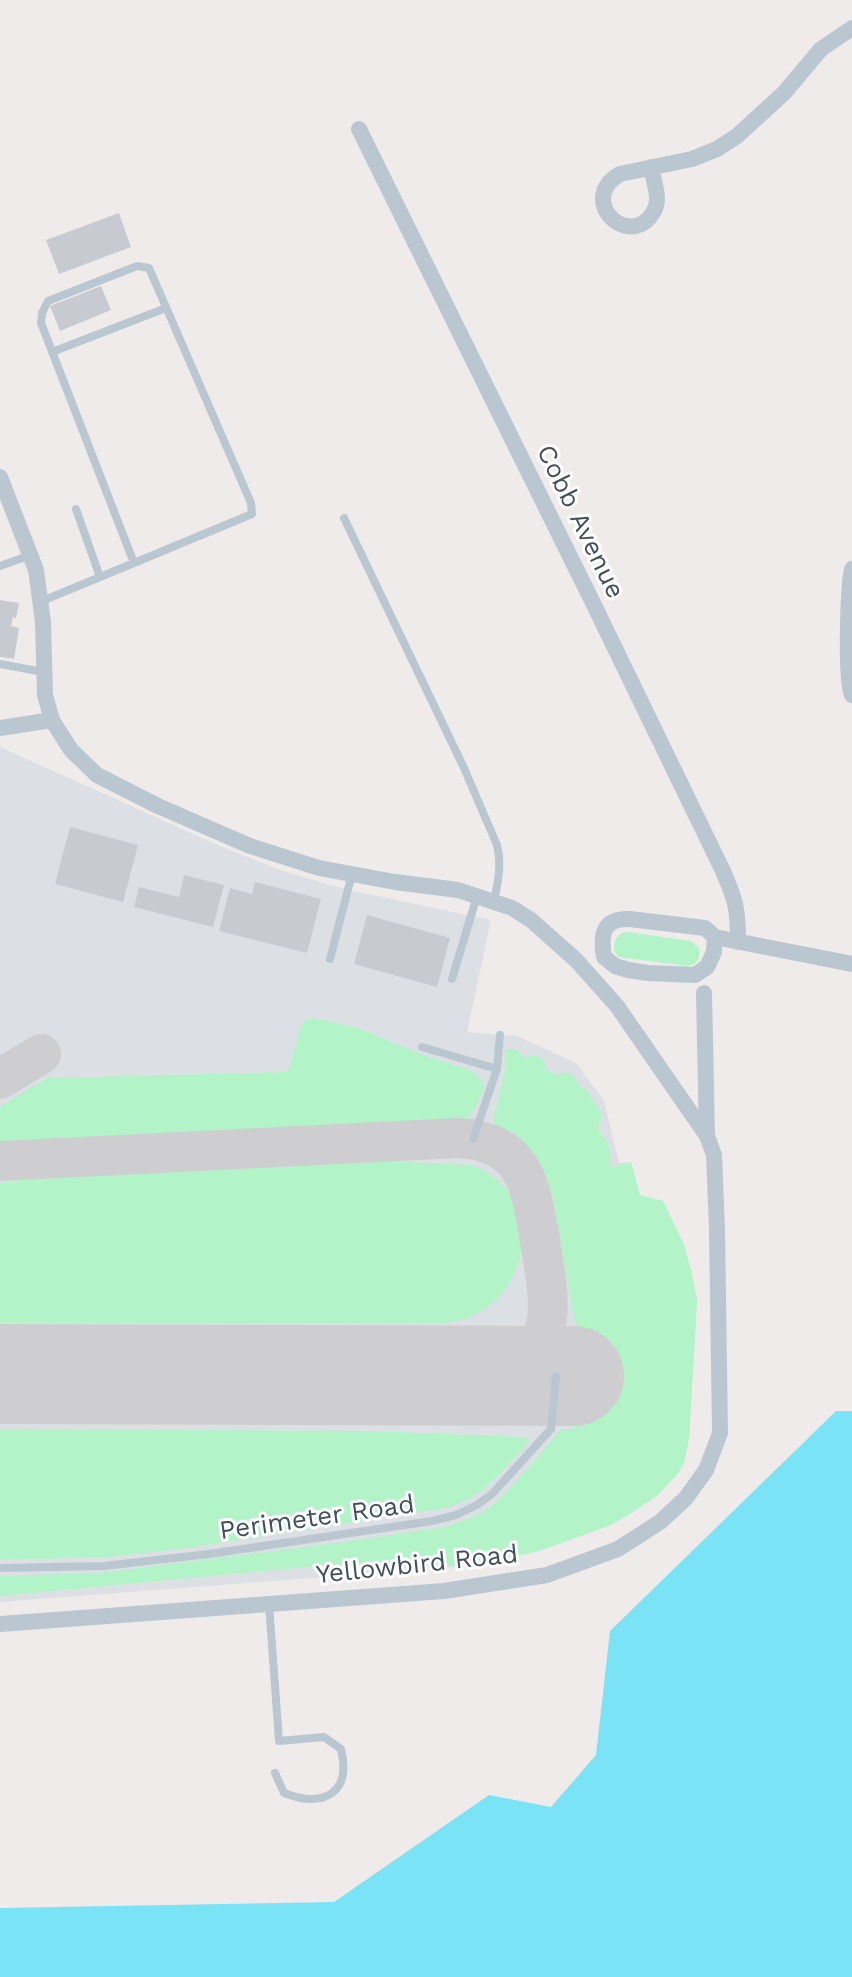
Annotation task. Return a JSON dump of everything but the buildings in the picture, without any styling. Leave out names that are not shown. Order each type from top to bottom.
[{"type":"street","points":[[651,167],[692,159],[717,149],[737,136],[784,93],[821,49],[852,28]]},
{"type":"street","name":"Cobb Avenue","points":[[359,129],[723,871],[738,911],[738,942]]},
{"type":"street","points":[[0,477],[6,507],[36,570],[42,601],[45,695],[52,720],[0,728]]},
{"type":"street","points":[[852,569],[848,679],[852,695]]},
{"type":"street","name":"Yellowbird Road","points":[[0,1624],[444,1591],[547,1575],[618,1549],[660,1522],[686,1498],[706,1470],[720,1433],[714,1155],[707,1136],[617,1006],[579,964],[531,920],[494,901],[458,890],[319,868],[250,846],[128,792],[97,775],[71,750],[52,720]]},
{"type":"street","points":[[715,937],[714,952],[707,967],[695,975],[648,973],[615,966],[604,957],[602,943],[603,932],[608,925],[620,919],[705,928],[715,937],[852,964]]},
{"type":"street","points":[[579,964],[604,957]]},
{"type":"street","name":"Yellowbird Road","points":[[704,993],[707,1136]]},
{"type":"lane","points":[[42,601],[134,563],[252,514],[251,503],[149,268],[144,266],[48,301],[41,323],[134,563]]},
{"type":"lane","points":[[52,352],[166,308]]},
{"type":"lane","points":[[76,509],[100,577]]},
{"type":"lane","points":[[344,518],[464,768],[497,845],[500,871],[494,901]]},
{"type":"lane","points":[[0,566],[31,555]]},
{"type":"lane","points":[[0,664],[43,672]]},
{"type":"lane","points":[[330,959],[352,874]]},
{"type":"lane","points":[[452,979],[477,896]]},
{"type":"lane","points":[[473,1139],[497,1069],[500,1035]]},
{"type":"lane","points":[[422,1047],[497,1069]]},
{"type":"lane","name":"Perimeter Road","points":[[0,1568],[104,1566],[209,1554],[456,1515],[492,1494],[551,1429],[556,1376]]},
{"type":"lane","points":[[269,1604],[279,1741],[324,1737],[341,1749],[344,1763],[343,1777],[334,1792],[316,1800],[299,1799],[284,1793],[275,1773]]},
{"type":"shaded area","points":[[0,747],[222,847],[283,871],[345,889],[491,920],[467,1032],[517,1036],[576,1063],[604,1101],[619,1163],[631,1162],[640,1195],[663,1201],[684,1245],[697,1300],[689,1439],[684,1463],[658,1495],[611,1525],[539,1551],[468,1566],[0,1602]]},
{"type":"green space","points":[[627,932],[691,941],[699,948],[698,960],[688,966],[618,957],[614,950],[615,940],[618,935]]},
{"type":"green space","points":[[312,1018],[355,1027],[469,1070],[479,1076],[484,1086],[474,1110],[465,1121],[0,1144],[0,1106],[47,1078],[288,1072],[301,1026],[305,1020]]},
{"type":"green space","points":[[506,1049],[517,1050],[524,1058],[534,1055],[543,1060],[547,1070],[556,1075],[566,1072],[574,1076],[579,1086],[588,1091],[602,1115],[599,1130],[610,1149],[610,1167],[631,1162],[640,1195],[663,1201],[684,1245],[697,1300],[689,1439],[684,1463],[658,1495],[611,1525],[539,1551],[468,1566],[349,1563],[0,1596],[0,1576],[99,1573],[445,1527],[492,1506],[561,1429],[574,1429],[575,1324],[552,1194],[541,1164],[529,1149],[517,1136],[495,1126],[493,1121],[505,1069]]},
{"type":"green space","points":[[363,1160],[471,1165],[497,1179],[513,1200],[521,1225],[521,1251],[513,1276],[497,1298],[474,1315],[445,1323],[0,1323],[0,1183],[58,1175]]},
{"type":"green space","points":[[0,1429],[370,1431],[527,1437],[529,1441],[482,1490],[445,1508],[180,1549],[108,1557],[0,1560]]},
{"type":"water","points":[[836,1411],[852,1411],[852,1977],[0,1977],[0,1908],[334,1902],[489,1795],[551,1807],[596,1755],[610,1631]]},
{"type":"taxiway","points":[[0,1079],[41,1054]]},
{"type":"taxiway","points":[[0,1161],[458,1138],[482,1141],[500,1148],[513,1159],[529,1189],[545,1272],[547,1315],[544,1333],[535,1348],[522,1360],[501,1369],[473,1375]]},
{"type":"runway","points":[[0,1374],[574,1376]]}]
